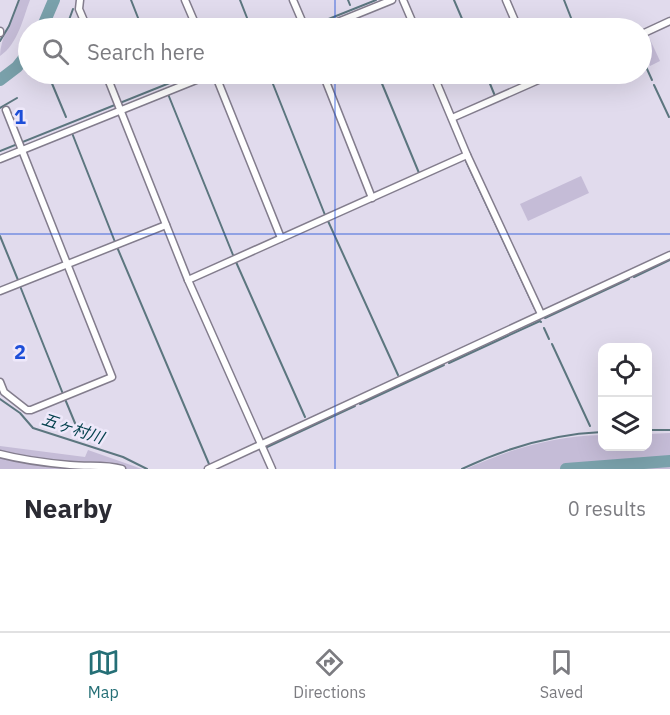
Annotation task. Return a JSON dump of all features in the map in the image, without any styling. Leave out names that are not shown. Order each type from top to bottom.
[{"type":"street","points":[[80,0],[79,9],[83,18]]},
{"type":"street","points":[[185,0],[193,18]]},
{"type":"street","points":[[293,0],[300,18]]},
{"type":"street","points":[[348,18],[392,0]]},
{"type":"street","points":[[403,0],[411,18]]},
{"type":"street","points":[[506,0],[514,18]]},
{"type":"street","points":[[652,29],[670,21]]},
{"type":"street","points":[[110,84],[188,280],[272,469]]},
{"type":"street","points":[[0,159],[21,148],[120,108],[186,84]]},
{"type":"street","points":[[217,84],[281,238]]},
{"type":"street","points":[[326,84],[372,198]]},
{"type":"street","points":[[438,84],[467,155],[541,314]]},
{"type":"street","points":[[452,118],[522,84]]},
{"type":"street","points":[[0,382],[4,392],[27,410],[31,410],[112,377],[6,110]]},
{"type":"street","points":[[188,280],[467,155]]},
{"type":"street","points":[[0,291],[166,225]]},
{"type":"street","points":[[208,469],[670,255]]},
{"type":"street","points":[[0,454],[30,460],[122,469]]},
{"type":"shaded area","points":[[20,0],[30,0],[23,18],[18,18],[16,38],[0,56],[4,35]]},
{"type":"shaded area","points":[[652,44],[660,61],[652,65]]},
{"type":"shaded area","points":[[581,176],[589,193],[528,221],[520,204]]},
{"type":"shaded area","points":[[670,433],[670,469],[466,469],[499,455],[532,445],[584,436],[598,435],[598,451],[652,451],[652,434]]},
{"type":"shaded area","points":[[0,446],[85,457],[88,450],[142,469],[0,469]]},
{"type":"waterway","points":[[0,41],[9,26],[19,0]]},
{"type":"waterway","points":[[46,18],[54,0]]},
{"type":"waterway","points":[[131,0],[138,18]]},
{"type":"waterway","points":[[240,0],[247,18]]},
{"type":"waterway","points":[[348,0],[350,5]]},
{"type":"waterway","points":[[331,18],[376,0]]},
{"type":"waterway","points":[[454,0],[462,18]]},
{"type":"waterway","points":[[564,0],[571,18]]},
{"type":"waterway","points":[[70,18],[73,9]]},
{"type":"waterway","points":[[0,80],[18,66]]},
{"type":"waterway","points":[[52,84],[66,117]]},
{"type":"waterway","points":[[0,151],[167,84]]},
{"type":"waterway","points":[[273,84],[325,215]]},
{"type":"waterway","points":[[382,84],[419,173]]},
{"type":"waterway","points":[[490,84],[495,96]]},
{"type":"waterway","points":[[654,85],[669,117]]},
{"type":"waterway","points":[[168,94],[233,255]]},
{"type":"waterway","points":[[0,108],[17,98]]},
{"type":"waterway","points":[[72,133],[115,242]]},
{"type":"waterway","points":[[466,161],[535,309]]},
{"type":"waterway","points":[[328,221],[398,375]]},
{"type":"waterway","points":[[0,236],[18,280]]},
{"type":"waterway","points":[[117,247],[209,464]]},
{"type":"waterway","points":[[634,277],[670,260]]},
{"type":"waterway","points":[[236,262],[305,417]]},
{"type":"waterway","points":[[545,318],[629,279]]},
{"type":"waterway","points":[[20,286],[63,394]]},
{"type":"waterway","points":[[449,363],[541,322]]},
{"type":"waterway","points":[[544,328],[549,339]]},
{"type":"waterway","points":[[552,344],[590,426]]},
{"type":"waterway","points":[[360,404],[444,365]]},
{"type":"waterway","name":"五ヶ村川","points":[[0,399],[20,413],[33,428],[123,457],[147,469]]},
{"type":"waterway","points":[[65,399],[82,440]]},
{"type":"waterway","points":[[265,448],[355,406]]},
{"type":"waterway","name":"五ヶ村川","points":[[652,430],[670,430]]},
{"type":"waterway","name":"五ヶ村川","points":[[462,469],[530,443],[598,432]]},
{"type":"waterway","points":[[566,469],[670,461]]}]
